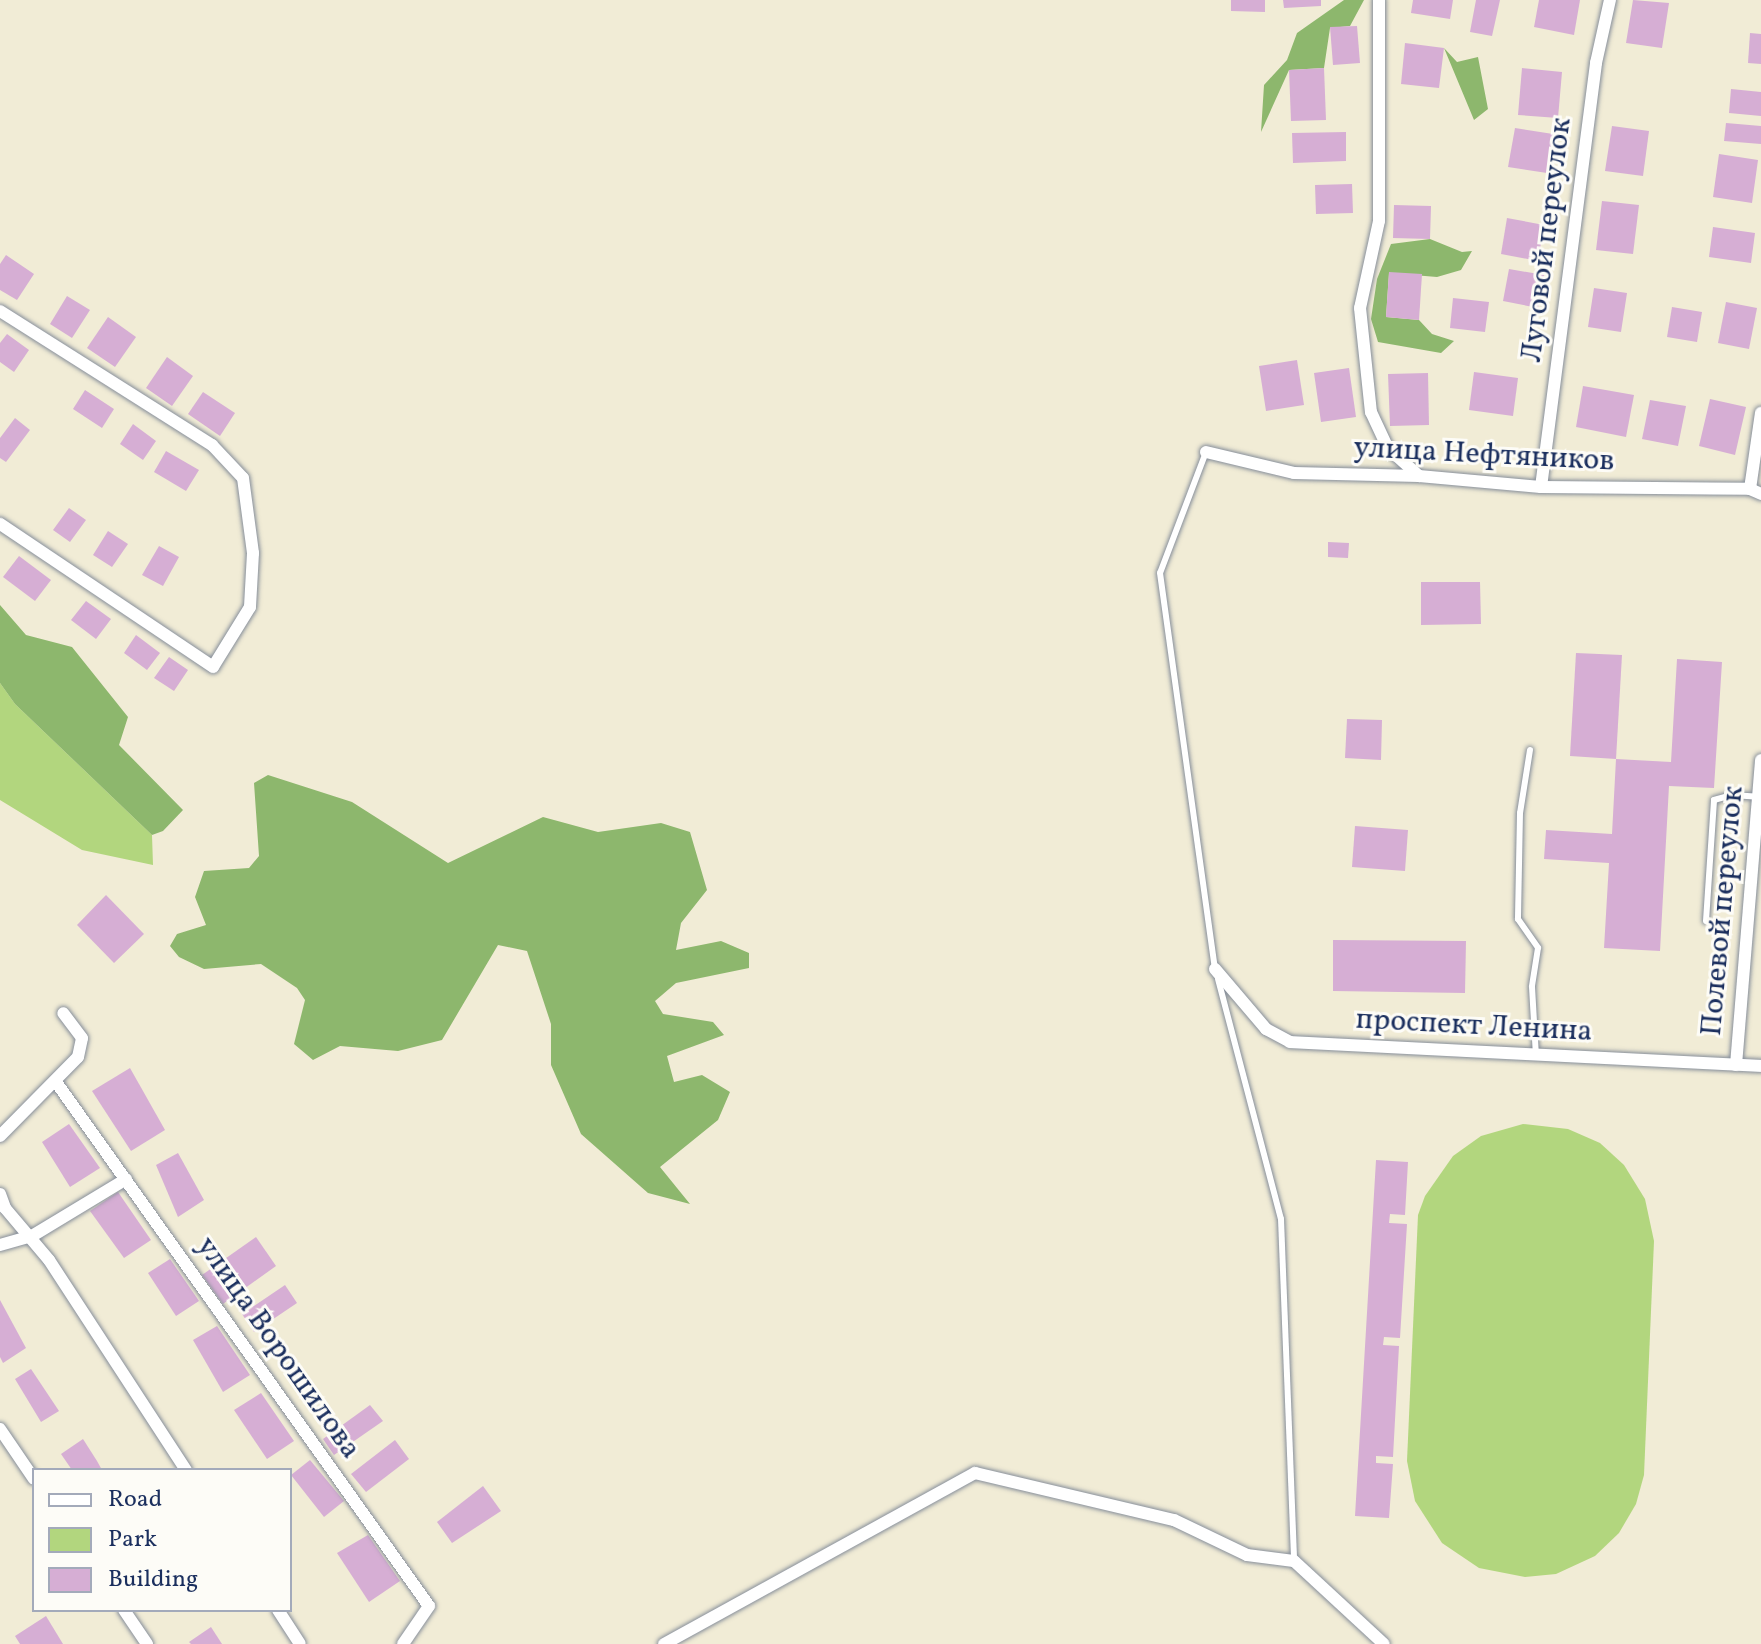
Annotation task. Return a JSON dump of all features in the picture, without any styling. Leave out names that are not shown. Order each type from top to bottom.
[{"type":"street","points":[[1379,0],[1379,221],[1360,308],[1371,412],[1388,448],[1419,476]]},
{"type":"street","name":"Луговой переулок","points":[[1541,487],[1596,63],[1610,0]]},
{"type":"street","points":[[0,311],[212,445],[243,478],[253,553],[250,607],[213,667],[0,524]]},
{"type":"street","points":[[1755,492],[1761,413]]},
{"type":"street","name":"улица Нефтяников","points":[[1206,452],[1294,473],[1419,476],[1541,487],[1755,492]]},
{"type":"street","name":"Полевой переулок","points":[[1736,1065],[1761,760]]},
{"type":"street","name":"проспект Ленина","points":[[1215,969],[1266,1029],[1290,1042],[1761,1066]]},
{"type":"street","points":[[0,1136],[78,1057],[82,1038],[63,1013]]},
{"type":"street","name":"улица Ворошилова","points":[[56,1082],[429,1606],[403,1644]]},
{"type":"street","points":[[0,1245],[32,1236],[126,1179]]},
{"type":"street","points":[[0,1194],[2,1210],[32,1236],[185,1468]]},
{"type":"street","points":[[0,1429],[32,1476]]},
{"type":"street","points":[[664,1644],[975,1473],[1174,1520],[1247,1555],[1294,1561],[1384,1644]]},
{"type":"street","points":[[125,1612],[147,1644]]},
{"type":"street","points":[[279,1612],[300,1644]]},
{"type":"lane","points":[[1206,452],[1160,573],[1215,969],[1281,1219],[1294,1561]]},
{"type":"lane","points":[[1530,750],[1520,813],[1518,919],[1538,948],[1532,987],[1536,1056]]},
{"type":"lane","points":[[1706,921],[1714,800],[1732,795],[1758,797]]},
{"type":"green space","points":[[1344,0],[1364,0],[1350,26],[1330,28],[1324,68],[1289,70],[1261,132],[1264,85],[1287,60],[1297,33]]},
{"type":"green space","points":[[1444,48],[1457,62],[1478,57],[1488,109],[1474,120]]},
{"type":"green space","points":[[1430,239],[1462,252],[1472,251],[1461,270],[1437,277],[1389,273],[1386,317],[1419,320],[1432,334],[1454,341],[1441,353],[1378,342],[1371,319],[1377,279],[1391,244]]},
{"type":"green space","points":[[0,605],[26,635],[72,647],[128,717],[119,745],[183,810],[163,831],[152,835],[15,704],[0,683]]},
{"type":"green space","points":[[0,683],[15,704],[152,835],[153,865],[82,850],[0,800]]},
{"type":"green space","points":[[268,775],[352,802],[448,863],[543,817],[598,832],[661,823],[690,832],[707,890],[681,923],[676,950],[721,941],[749,953],[749,968],[676,983],[655,1001],[663,1014],[713,1022],[724,1035],[667,1056],[674,1082],[702,1075],[730,1092],[718,1120],[660,1167],[690,1204],[648,1193],[581,1134],[551,1065],[551,1024],[527,951],[498,945],[442,1040],[398,1051],[340,1046],[313,1060],[294,1044],[305,1000],[297,988],[261,964],[204,969],[179,957],[170,946],[177,934],[206,925],[195,897],[204,871],[249,868],[259,856],[254,783]]},
{"type":"green space","points":[[1523,1124],[1568,1129],[1600,1143],[1624,1165],[1645,1199],[1654,1241],[1644,1475],[1636,1504],[1619,1533],[1595,1556],[1556,1574],[1525,1577],[1479,1568],[1442,1543],[1415,1501],[1407,1461],[1418,1215],[1425,1196],[1453,1156],[1481,1136]]},
{"type":"building","points":[[1231,0],[1265,0],[1265,12],[1231,11]]},
{"type":"building","points":[[1283,0],[1321,0],[1321,6],[1284,8]]},
{"type":"building","points":[[1413,0],[1453,0],[1450,19],[1411,13]]},
{"type":"building","points":[[1476,0],[1500,0],[1492,36],[1470,32]]},
{"type":"building","points":[[1539,0],[1580,0],[1574,35],[1534,27]]},
{"type":"building","points":[[1633,0],[1669,3],[1662,48],[1626,43]]},
{"type":"building","points":[[1357,26],[1360,63],[1333,65],[1330,27]]},
{"type":"building","points":[[1750,33],[1761,34],[1761,64],[1748,63]]},
{"type":"building","points":[[1405,43],[1444,48],[1439,88],[1401,84]]},
{"type":"building","points":[[1324,68],[1326,120],[1291,121],[1289,70]]},
{"type":"building","points":[[1522,68],[1562,72],[1558,118],[1518,115]]},
{"type":"building","points":[[1731,89],[1761,92],[1761,116],[1729,113]]},
{"type":"building","points":[[1726,123],[1761,126],[1761,144],[1724,141]]},
{"type":"building","points":[[1612,126],[1649,131],[1643,176],[1605,171]]},
{"type":"building","points":[[1515,128],[1553,134],[1547,173],[1508,167]]},
{"type":"building","points":[[1346,132],[1346,161],[1293,163],[1292,133]]},
{"type":"building","points":[[1719,154],[1758,160],[1752,203],[1713,197]]},
{"type":"building","points":[[1352,184],[1353,213],[1316,214],[1315,185]]},
{"type":"building","points":[[1602,201],[1639,205],[1633,254],[1596,250]]},
{"type":"building","points":[[1394,205],[1431,206],[1430,239],[1393,238]]},
{"type":"building","points":[[1507,218],[1544,225],[1538,261],[1501,254]]},
{"type":"building","points":[[1713,227],[1755,233],[1751,263],[1709,257]]},
{"type":"building","points":[[6,255],[34,274],[17,300],[0,290],[0,264]]},
{"type":"building","points":[[1509,269],[1544,275],[1538,308],[1503,301]]},
{"type":"building","points":[[1389,272],[1422,274],[1419,320],[1386,317]]},
{"type":"building","points":[[1594,288],[1627,293],[1621,332],[1588,327]]},
{"type":"building","points":[[67,296],[90,310],[72,338],[50,324]]},
{"type":"building","points":[[1453,298],[1489,302],[1485,332],[1450,328]]},
{"type":"building","points":[[1726,302],[1757,308],[1749,349],[1718,343]]},
{"type":"building","points":[[1672,307],[1702,312],[1697,342],[1667,337]]},
{"type":"building","points":[[108,317],[136,337],[115,367],[87,348]]},
{"type":"building","points":[[7,334],[29,350],[14,372],[0,362],[0,343]]},
{"type":"building","points":[[167,357],[193,376],[172,406],[146,388]]},
{"type":"building","points":[[1297,360],[1304,405],[1266,411],[1259,366]]},
{"type":"building","points":[[1349,368],[1356,417],[1321,422],[1314,373]]},
{"type":"building","points":[[1474,372],[1518,378],[1513,416],[1469,410]]},
{"type":"building","points":[[1428,373],[1429,425],[1390,426],[1388,374]]},
{"type":"building","points":[[1583,386],[1634,395],[1626,437],[1576,427]]},
{"type":"building","points":[[85,390],[114,409],[102,428],[73,409]]},
{"type":"building","points":[[203,392],[235,413],[220,436],[188,414]]},
{"type":"building","points":[[1710,399],[1746,407],[1735,455],[1699,446]]},
{"type":"building","points":[[1650,400],[1686,406],[1678,446],[1642,439]]},
{"type":"building","points":[[15,418],[30,430],[6,462],[0,458],[0,438]]},
{"type":"building","points":[[133,424],[156,441],[143,460],[120,444]]},
{"type":"building","points":[[166,451],[199,470],[186,491],[154,472]]},
{"type":"building","points":[[69,508],[86,520],[70,542],[53,530]]},
{"type":"building","points":[[108,531],[128,544],[112,567],[93,555]]},
{"type":"building","points":[[1328,542],[1349,543],[1348,558],[1328,557]]},
{"type":"building","points":[[159,546],[179,557],[163,586],[142,575]]},
{"type":"building","points":[[19,556],[51,580],[35,601],[3,577]]},
{"type":"building","points":[[1421,582],[1480,582],[1481,624],[1421,625]]},
{"type":"building","points":[[86,601],[111,619],[96,639],[71,620]]},
{"type":"building","points":[[136,635],[160,653],[147,670],[124,653]]},
{"type":"building","points":[[1576,653],[1622,655],[1616,759],[1570,756]]},
{"type":"building","points":[[169,657],[188,670],[174,691],[154,678]]},
{"type":"building","points":[[1677,659],[1722,662],[1714,788],[1669,786],[1660,951],[1604,948],[1609,863],[1544,859],[1546,830],[1612,834],[1616,759],[1671,762]]},
{"type":"building","points":[[1347,719],[1382,720],[1381,760],[1345,758]]},
{"type":"building","points":[[1355,826],[1408,830],[1405,871],[1352,867]]},
{"type":"building","points":[[106,895],[144,934],[114,963],[77,925]]},
{"type":"building","points":[[1333,940],[1466,941],[1465,993],[1333,991]]},
{"type":"building","points":[[130,1068],[165,1130],[131,1151],[92,1091]]},
{"type":"building","points":[[69,1124],[100,1168],[70,1187],[42,1142]]},
{"type":"building","points":[[178,1153],[204,1200],[178,1217],[156,1165]]},
{"type":"building","points":[[1376,1160],[1408,1162],[1405,1215],[1390,1214],[1389,1223],[1407,1224],[1400,1338],[1384,1337],[1383,1345],[1399,1346],[1393,1457],[1376,1456],[1376,1463],[1393,1464],[1389,1518],[1355,1516]]},
{"type":"building","points":[[118,1192],[151,1240],[124,1258],[90,1211]]},
{"type":"building","points":[[256,1237],[276,1266],[223,1304],[202,1275]]},
{"type":"building","points":[[170,1259],[199,1301],[176,1316],[148,1273]]},
{"type":"building","points":[[285,1285],[297,1303],[254,1332],[242,1314]]},
{"type":"building","points":[[0,1300],[26,1348],[3,1363],[0,1357]]},
{"type":"building","points":[[217,1326],[250,1375],[223,1392],[193,1340]]},
{"type":"building","points":[[31,1369],[59,1411],[41,1422],[15,1379]]},
{"type":"building","points":[[261,1393],[294,1441],[267,1459],[234,1410]]},
{"type":"building","points":[[370,1405],[383,1421],[334,1455],[323,1439]]},
{"type":"building","points":[[83,1439],[101,1468],[71,1468],[61,1454]]},
{"type":"building","points":[[395,1440],[409,1459],[366,1492],[351,1474]]},
{"type":"building","points":[[310,1460],[344,1501],[324,1517],[292,1474]]},
{"type":"building","points":[[483,1486],[501,1511],[452,1543],[437,1522]]},
{"type":"building","points":[[368,1535],[400,1581],[369,1602],[337,1553]]},
{"type":"building","points":[[46,1616],[63,1644],[20,1644],[15,1636]]},
{"type":"building","points":[[211,1627],[222,1644],[189,1642]]}]
